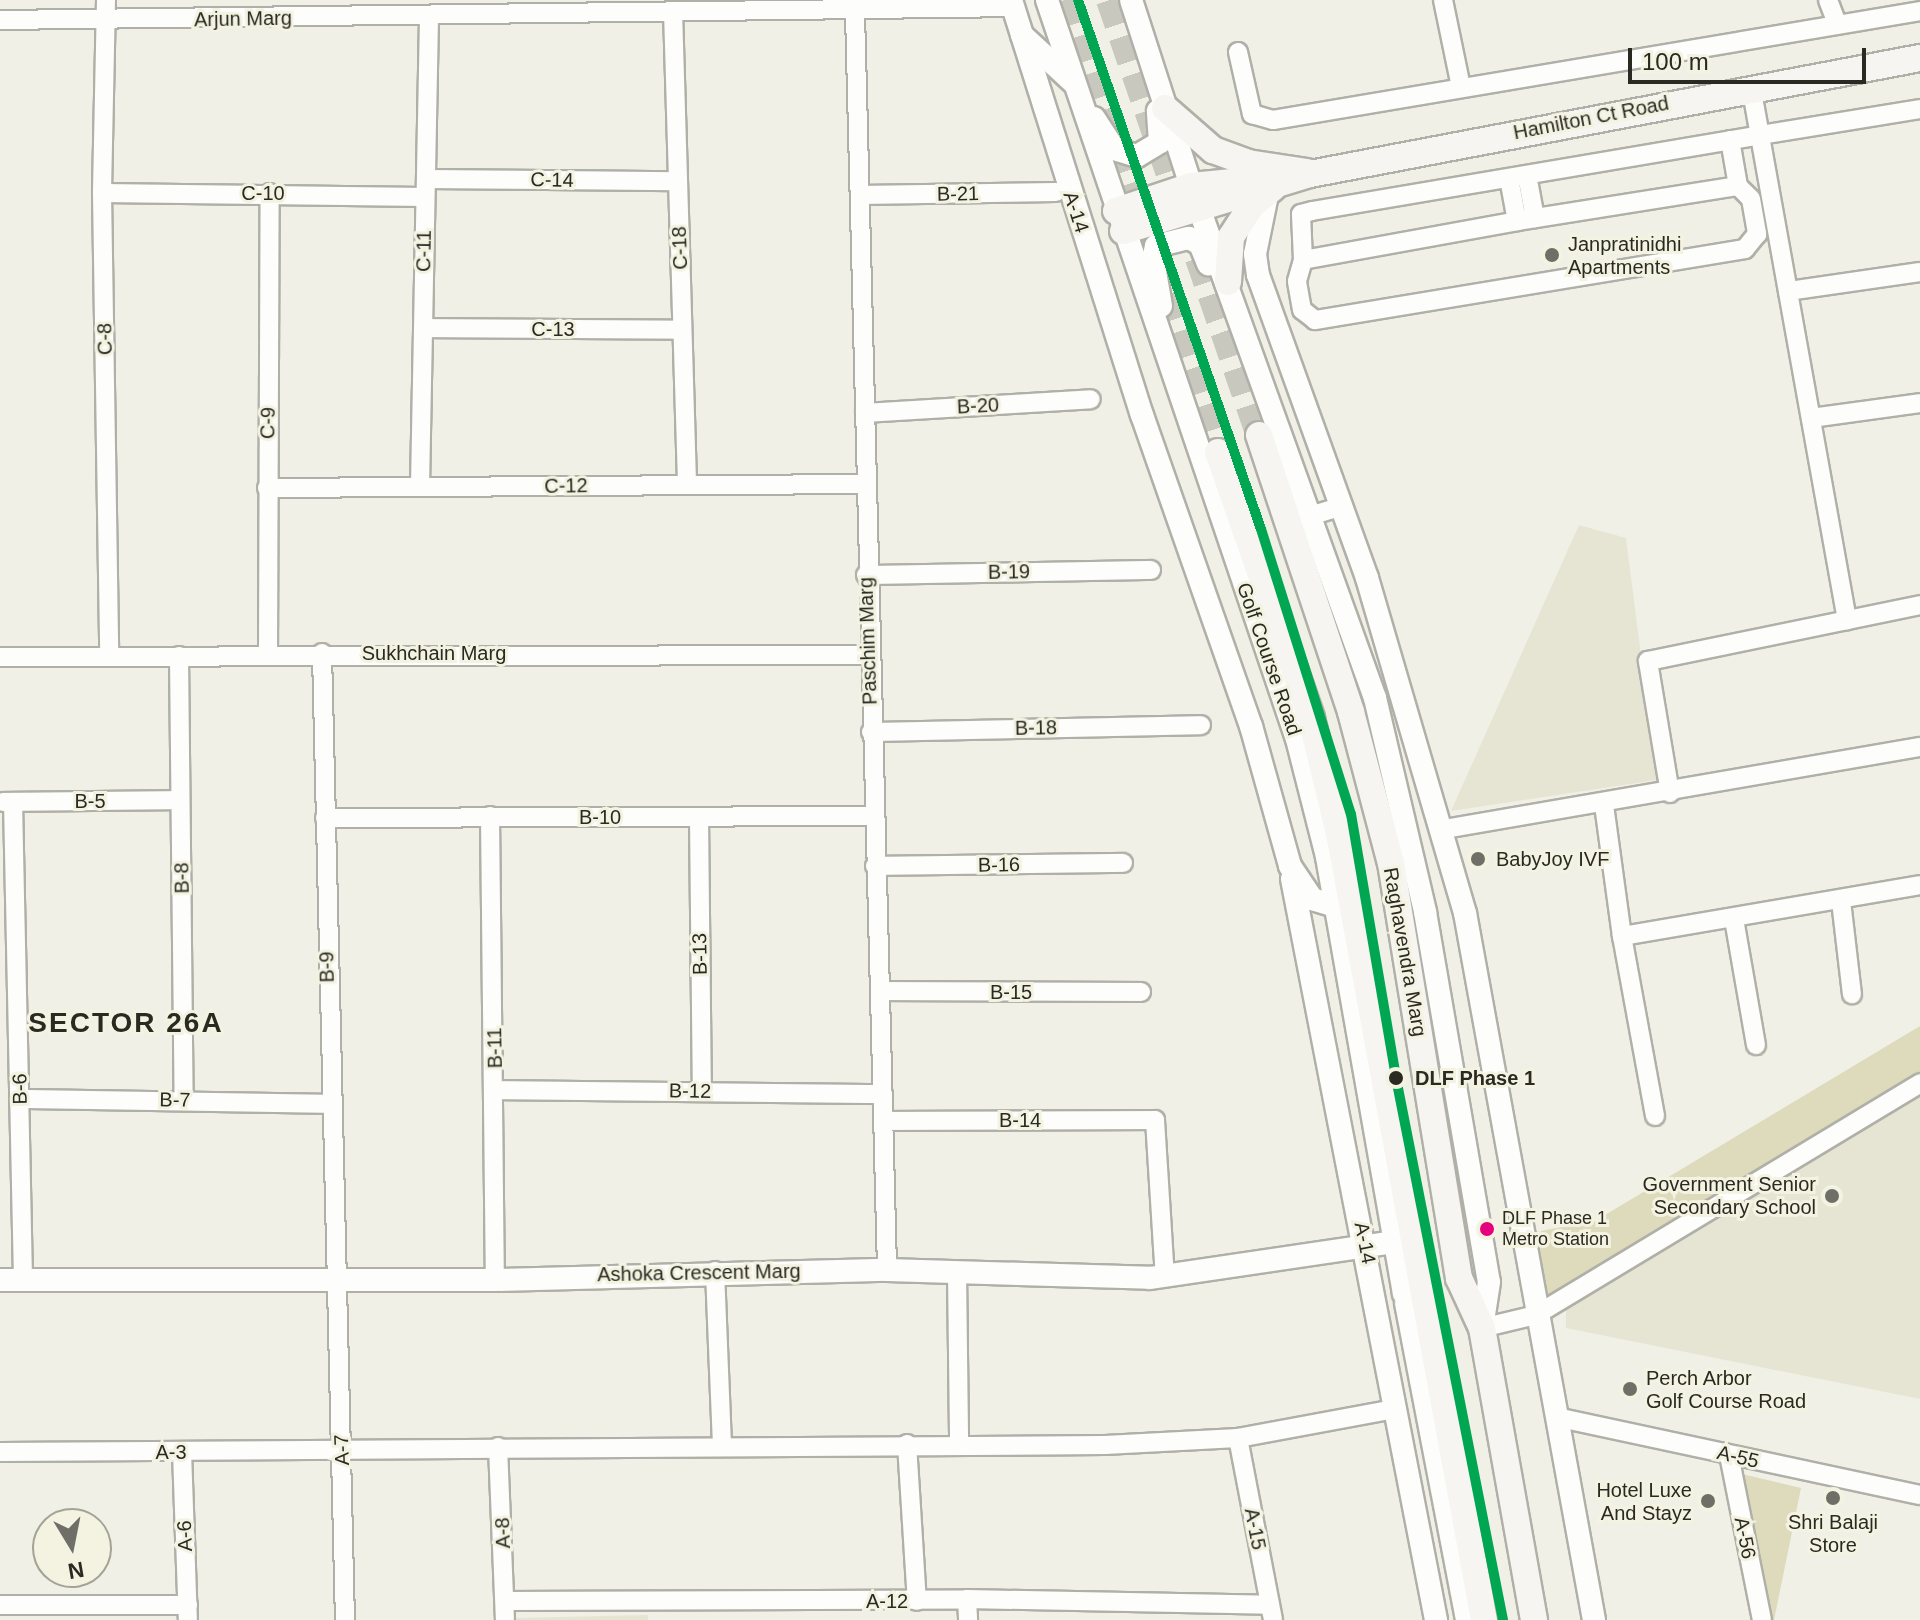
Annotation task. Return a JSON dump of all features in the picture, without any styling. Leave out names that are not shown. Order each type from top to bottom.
[{"type":"main road","name":"Hamilton Ct Road","points":[[1119,221],[1194,196],[1751,86],[1920,58]]},
{"type":"main road","points":[[1161,95],[1213,150],[1248,163],[1310,174]]},
{"type":"main road","points":[[1228,282],[1231,237],[1268,190],[1310,174]]},
{"type":"main road","name":"Raghavendra Marg","points":[[1259,435],[1351,712],[1391,863],[1459,1278],[1482,1328],[1534,1620]]},
{"type":"main road","name":"Raghavendra Marg","points":[[1218,452],[1311,718],[1340,838],[1484,1620]]},
{"type":"street","name":"C-8","points":[[106,0],[102,193],[109,657]]},
{"type":"street","name":"Golf Course Road","points":[[1047,0],[1119,221],[1297,739],[1335,906],[1404,1293],[1430,1331]]},
{"type":"street","points":[[1131,0],[1194,196],[1313,515],[1375,698],[1425,912],[1489,1279],[1482,1328],[1536,1315],[1920,1083]]},
{"type":"street","points":[[1443,0],[1461,87]]},
{"type":"street","points":[[1828,0],[1837,24]]},
{"type":"street","name":"Arjun Marg","points":[[0,20],[105,22],[673,11],[855,13],[1012,4]]},
{"type":"street","name":"A-14","points":[[1012,4],[1142,415],[1251,726],[1290,866],[1331,1092],[1366,1246],[1394,1409],[1436,1620]]},
{"type":"street","name":"C-18","points":[[673,11],[687,485]]},
{"type":"street","points":[[1238,52],[1252,114],[1260,120],[1920,11]]},
{"type":"street","name":"Paschim Marg","points":[[855,13],[868,655],[885,1121],[887,1270]]},
{"type":"street","name":"C-11","points":[[420,486],[429,16]]},
{"type":"street","points":[[1022,35],[1074,83]]},
{"type":"street","points":[[1751,86],[1847,620]]},
{"type":"street","points":[[1082,108],[1114,149],[1144,155],[1156,148],[1162,134],[1161,95]]},
{"type":"street","points":[[1730,140],[1738,186],[1751,199],[1757,234],[1745,249],[1315,320],[1302,310],[1297,270],[1303,260],[1301,214],[1730,140],[1920,109]]},
{"type":"street","points":[[1518,176],[1526,220]]},
{"type":"street","name":"C-14","points":[[425,188],[678,181]]},
{"type":"street","points":[[1303,260],[1738,186]]},
{"type":"street","name":"C-10","points":[[102,193],[270,193],[425,188]]},
{"type":"street","points":[[1268,190],[1255,254],[1258,275],[1343,506],[1444,829],[1482,995],[1536,1315],[1594,1620]]},
{"type":"street","name":"B-21","points":[[860,195],[1056,192]]},
{"type":"street","name":"C-9","points":[[268,654],[270,193]]},
{"type":"street","points":[[1162,346],[1166,329],[1153,260],[1156,246],[1165,242],[1197,241],[1220,299],[1241,320]]},
{"type":"street","points":[[1788,291],[1920,272]]},
{"type":"street","name":"C-13","points":[[423,328],[682,330]]},
{"type":"street","name":"B-20","points":[[865,413],[1091,399]]},
{"type":"street","points":[[1811,418],[1919,409]]},
{"type":"street","name":"C-12","points":[[267,488],[864,484]]},
{"type":"street","points":[[1313,515],[1343,506]]},
{"type":"street","name":"B-19","points":[[866,575],[1151,570]]},
{"type":"street","points":[[1670,793],[1648,661],[1920,605]]},
{"type":"street","name":"Sukhchain Marg","points":[[0,657],[322,653],[868,655]]},
{"type":"street","name":"B-9","points":[[322,653],[334,1281]]},
{"type":"street","name":"B-8","points":[[179,656],[184,1100]]},
{"type":"street","name":"B-18","points":[[871,732],[1201,725]]},
{"type":"street","points":[[1444,829],[1604,805],[1920,747]]},
{"type":"street","name":"B-5","points":[[6,802],[180,800]]},
{"type":"street","name":"B-6","points":[[6,802],[20,1099],[23,1280]]},
{"type":"street","points":[[1604,805],[1622,936],[1655,1116]]},
{"type":"street","name":"B-11","points":[[490,816],[496,1090],[495,1280]]},
{"type":"street","name":"B-10","points":[[325,818],[874,816]]},
{"type":"street","name":"B-13","points":[[699,817],[702,1091]]},
{"type":"street","name":"B-16","points":[[875,866],[1123,863]]},
{"type":"street","points":[[1290,866],[1312,899],[1335,906]]},
{"type":"street","points":[[1622,936],[1841,901],[1920,885]]},
{"type":"street","points":[[1841,901],[1852,994]]},
{"type":"street","points":[[1734,919],[1756,1045]]},
{"type":"street","name":"B-15","points":[[880,991],[1141,992]]},
{"type":"street","name":"B-12","points":[[496,1090],[883,1094]]},
{"type":"street","name":"B-7","points":[[20,1099],[329,1104]]},
{"type":"street","name":"B-14","points":[[885,1121],[1155,1120],[1165,1277]]},
{"type":"street","name":"Ashoka Crescent Marg","points":[[0,1280],[495,1280],[715,1271],[887,1270],[1165,1277],[1394,1242]]},
{"type":"street","points":[[715,1271],[722,1446]]},
{"type":"street","points":[[957,1271],[959,1443]]},
{"type":"street","name":"A-7","points":[[334,1281],[342,1452],[345,1620]]},
{"type":"street","points":[[1404,1293],[1467,1620]]},
{"type":"street","name":"A-3","points":[[0,1452],[342,1452],[498,1447],[959,1443],[1105,1445],[1238,1438],[1394,1409]]},
{"type":"street","name":"A-55","points":[[1556,1417],[1920,1495]]},
{"type":"street","name":"A-15","points":[[1238,1438],[1271,1613]]},
{"type":"street","points":[[907,1444],[917,1601]]},
{"type":"street","name":"A-8","points":[[498,1447],[505,1611]]},
{"type":"street","name":"A-6","points":[[182,1452],[188,1613]]},
{"type":"street","name":"A-56","points":[[1729,1455],[1762,1620]]},
{"type":"street","points":[[967,1599],[968,1620]]},
{"type":"street","name":"A-12","points":[[505,1611],[657,1611],[811,1601],[967,1599],[1131,1612],[1271,1613]]},
{"type":"street","points":[[811,1601],[811,1620]]},
{"type":"street","points":[[0,1605],[26,1612],[188,1613]]},
{"type":"shaded area","points":[[1579,525],[1626,538],[1657,780],[1451,811]]},
{"type":"shaded area","points":[[1920,1026],[1920,1074],[1542,1306],[1535,1232],[1595,1221]]},
{"type":"shaded area","name":"Government Senior Secondary School","points":[[1920,1090],[1920,1399],[1566,1328],[1566,1302]]},
{"type":"shaded area","points":[[1742,1474],[1801,1488],[1774,1620],[1772,1620]]},
{"type":"shaded area","points":[[648,1615],[648,1620],[515,1620],[515,1618]]},
{"type":"tunnel","points":[[1064,0],[1218,452]]},
{"type":"tunnel","points":[[1109,0],[1259,435]]},
{"type":"transit line","points":[[1078,0],[1261,529],[1351,814],[1396,1078],[1503,1620]]},
{"type":"place","name":"Janpratinidhi Apartments","points":[[1552,255]]},
{"type":"place","name":"BabyJoy IVF","points":[[1478,859]]},
{"type":"place","name":"DLF Phase 1","points":[[1396,1078]]},
{"type":"place","name":"Government Senior Secondary School","points":[[1832,1196]]},
{"type":"place","name":"DLF Phase 1 Metro Station","points":[[1487,1229]]},
{"type":"place","name":"Perch Arbor Golf Course Road","points":[[1630,1389]]},
{"type":"place","name":"Shri Balaji Store","points":[[1833,1498]]},
{"type":"place","name":"Hotel Luxe And Stayz","points":[[1708,1501]]},
{"type":"district","name":"SECTOR 26A","points":[[126,1023]]}]
